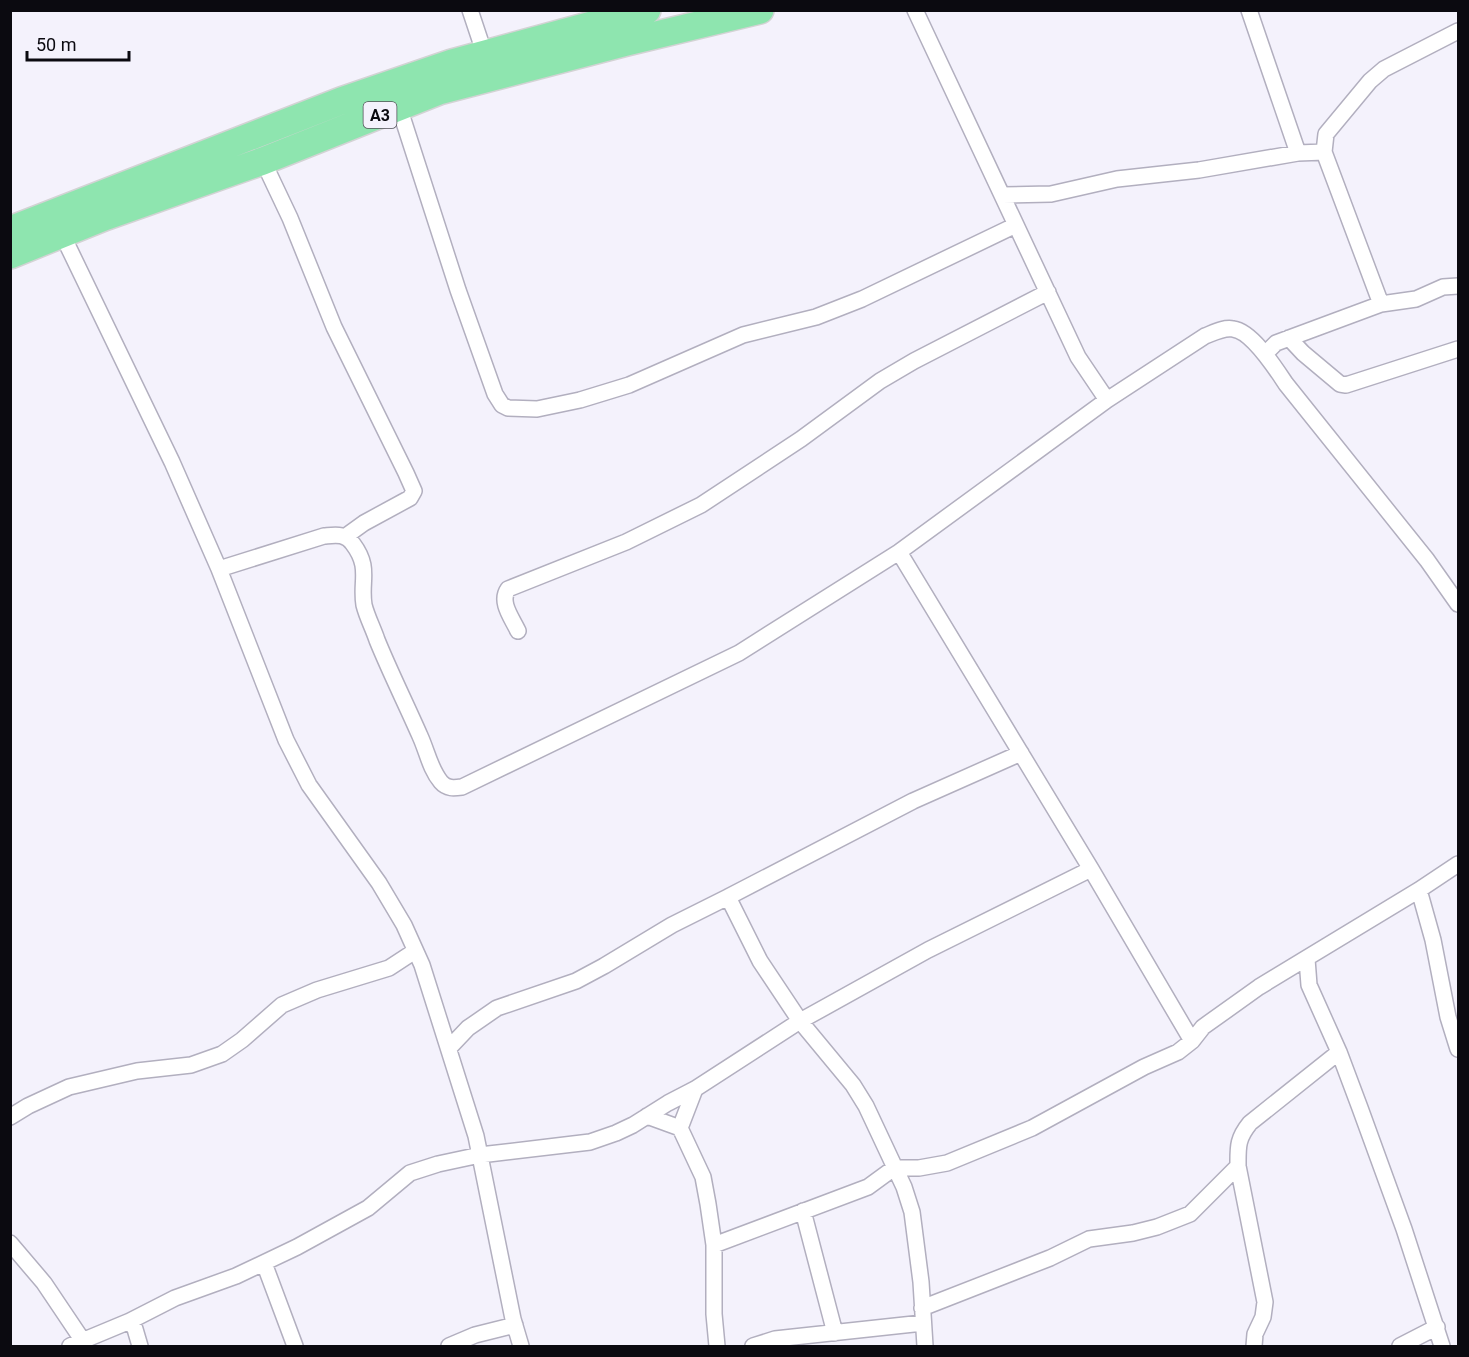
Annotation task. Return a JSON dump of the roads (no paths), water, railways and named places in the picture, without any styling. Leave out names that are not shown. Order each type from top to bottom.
[{"type":"highway","name":"A3","points":[[10,230],[341,100],[452,63],[647,10]]},
{"type":"highway","name":"A3","points":[[10,255],[263,161],[449,88],[760,10]]},
{"type":"street","points":[[470,10],[485,55]]},
{"type":"street","points":[[915,10],[1078,357],[1107,400]]},
{"type":"street","points":[[1249,10],[1298,153]]},
{"type":"street","points":[[1381,304],[1324,152],[1326,134],[1370,81],[1384,69],[1458,31]]},
{"type":"street","points":[[399,107],[458,290],[495,394],[499,402],[508,408],[537,409],[580,400],[628,385],[695,358],[743,335],[804,320],[862,299],[1016,225]]},
{"type":"street","points":[[1003,195],[1051,194],[1117,178],[1198,170],[1298,153],[1324,152]]},
{"type":"street","points":[[263,161],[290,218],[334,327],[414,491],[410,498],[364,523],[346,536]]},
{"type":"street","points":[[62,234],[172,462],[219,569],[286,740],[309,785],[379,883],[404,925],[415,951],[449,1048],[476,1136],[521,1347]]},
{"type":"street","points":[[1265,354],[1276,343],[1381,304],[1416,299],[1443,287],[1458,286]]},
{"type":"street","points":[[518,631],[504,598],[508,589],[626,542],[701,506],[801,440],[880,381],[1048,292]]},
{"type":"street","points":[[219,569],[324,536],[339,534],[346,536],[360,556],[365,573],[364,606],[390,672],[434,770],[440,781],[451,788],[462,787],[739,653],[899,552],[1107,400],[1205,336],[1233,328],[1265,354],[1286,384],[1427,560],[1458,603]]},
{"type":"street","points":[[1289,338],[1340,384],[1346,385],[1458,349]]},
{"type":"street","points":[[899,552],[1092,868],[1192,1041]]},
{"type":"street","points":[[449,1048],[468,1028],[497,1008],[576,981],[672,925],[913,801],[1021,753]]},
{"type":"street","points":[[714,1245],[868,1187],[894,1168],[919,1168],[947,1163],[1032,1128],[1144,1067],[1178,1052],[1192,1041],[1203,1027],[1259,987],[1458,864]]},
{"type":"street","points":[[10,1243],[44,1283],[77,1344],[175,1298],[236,1276],[297,1247],[368,1208],[410,1173],[480,1155],[590,1142],[616,1133],[695,1089],[800,1021],[928,950],[1092,868]]},
{"type":"street","points":[[1419,890],[1433,940],[1448,1017],[1458,1049]]},
{"type":"street","points":[[728,897],[760,961],[800,1021],[862,1099],[904,1187],[912,1212],[925,1347]]},
{"type":"street","points":[[10,1118],[28,1106],[69,1087],[137,1071],[191,1065],[222,1054],[242,1040],[282,1005],[316,990],[389,968],[415,951]]},
{"type":"street","points":[[1307,959],[1309,985],[1339,1053],[1404,1229],[1443,1347]]},
{"type":"street","points":[[1284,972],[1309,985]]},
{"type":"street","points":[[1254,1347],[1255,1334],[1263,1317],[1265,1302],[1238,1166],[1238,1145],[1242,1133],[1250,1124],[1339,1053]]},
{"type":"street","points":[[680,1128],[695,1089]]},
{"type":"street","points":[[647,1116],[680,1128],[703,1177],[714,1245],[714,1314],[717,1347]]},
{"type":"street","points":[[760,1346],[775,1339],[835,1333],[923,1315],[1089,1239],[1141,1231],[1190,1214],[1238,1166]]},
{"type":"street","points":[[803,1211],[835,1333]]},
{"type":"street","points":[[264,1263],[295,1347]]},
{"type":"street","points":[[130,1321],[140,1347]]},
{"type":"street","points":[[449,1347],[475,1335],[515,1325]]},
{"type":"street","points":[[1400,1347],[1437,1328]]}]
